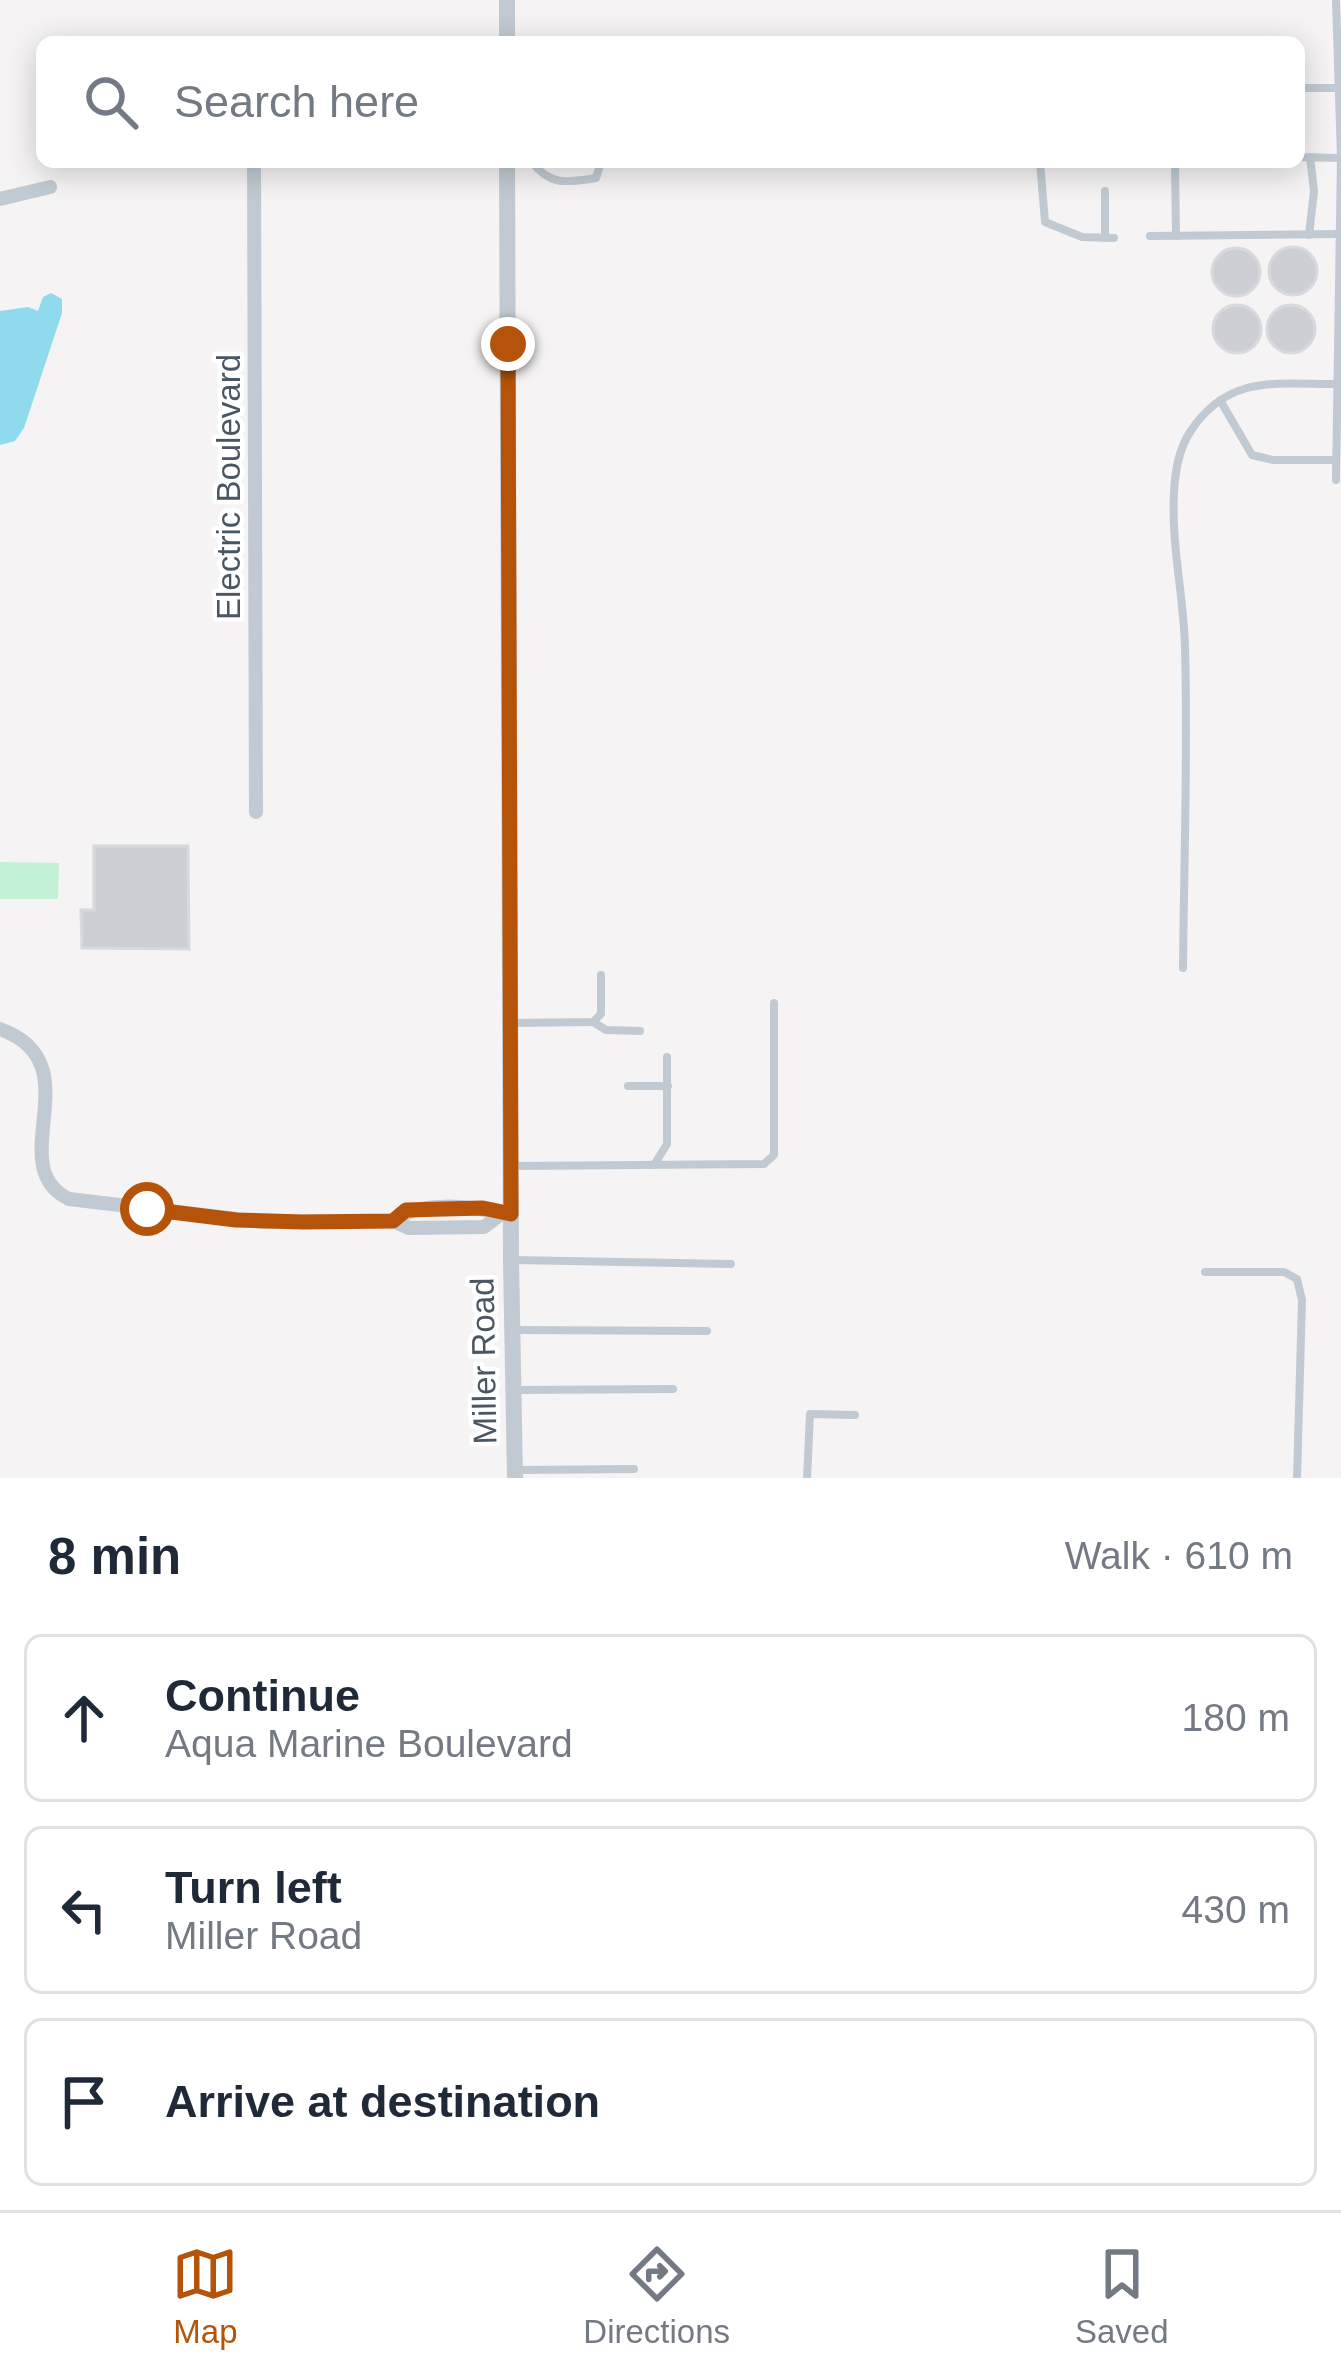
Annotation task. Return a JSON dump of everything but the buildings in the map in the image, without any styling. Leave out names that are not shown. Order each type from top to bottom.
[{"type":"street","points":[[507,0],[507,36]]},
{"type":"street","name":"Electric Boulevard","points":[[254,168],[256,812]]},
{"type":"street","name":"Miller Road","points":[[507,168],[511,1166],[506,1214],[515,1474]]},
{"type":"street","points":[[0,199],[50,187]]},
{"type":"street","points":[[0,1029],[24,1043],[44,1072],[37,1158],[49,1184],[62,1196],[236,1220],[393,1221],[406,1210],[483,1208],[506,1214]]},
{"type":"lane","points":[[1336,0],[1341,158],[1336,480]]},
{"type":"lane","points":[[1305,88],[1340,88]]},
{"type":"lane","points":[[1305,157],[1341,158]]},
{"type":"lane","points":[[1310,157],[1315,191],[1310,235]]},
{"type":"lane","points":[[537,168],[545,178],[561,181],[596,178],[599,168]]},
{"type":"lane","points":[[1040,168],[1045,222],[1068,234],[1110,238],[1105,191]]},
{"type":"lane","points":[[1175,168],[1176,236]]},
{"type":"lane","points":[[1150,236],[1341,234]]},
{"type":"lane","points":[[1183,968],[1186,683],[1174,495],[1178,458],[1189,434],[1232,391],[1259,384],[1336,384]]},
{"type":"lane","points":[[1220,400],[1252,455],[1273,460],[1336,460]]},
{"type":"lane","points":[[593,1022],[601,1014],[601,975]]},
{"type":"lane","points":[[511,1166],[764,1164],[774,1155],[774,1003]]},
{"type":"lane","points":[[510,1024],[593,1022],[606,1030],[640,1031]]},
{"type":"lane","points":[[652,1167],[667,1144],[667,1057]]},
{"type":"lane","points":[[628,1086],[668,1086]]},
{"type":"lane","points":[[511,1260],[730,1264]]},
{"type":"lane","points":[[1204,1272],[1284,1272],[1298,1279],[1302,1300],[1298,1478]]},
{"type":"lane","points":[[512,1330],[707,1331]]},
{"type":"lane","points":[[512,1390],[673,1388]]},
{"type":"lane","points":[[807,1478],[810,1414],[855,1415]]},
{"type":"lane","points":[[515,1474],[634,1469]]},
{"type":"green space","points":[[0,862],[59,863],[58,899],[0,899]]},
{"type":"water","points":[[51,293],[62,299],[62,313],[24,428],[15,441],[0,445],[0,311],[28,307],[38,311],[43,297]]},
{"type":"route","points":[[147,1209],[303,1222],[393,1221],[406,1210],[483,1208],[511,1214],[508,344]]}]
